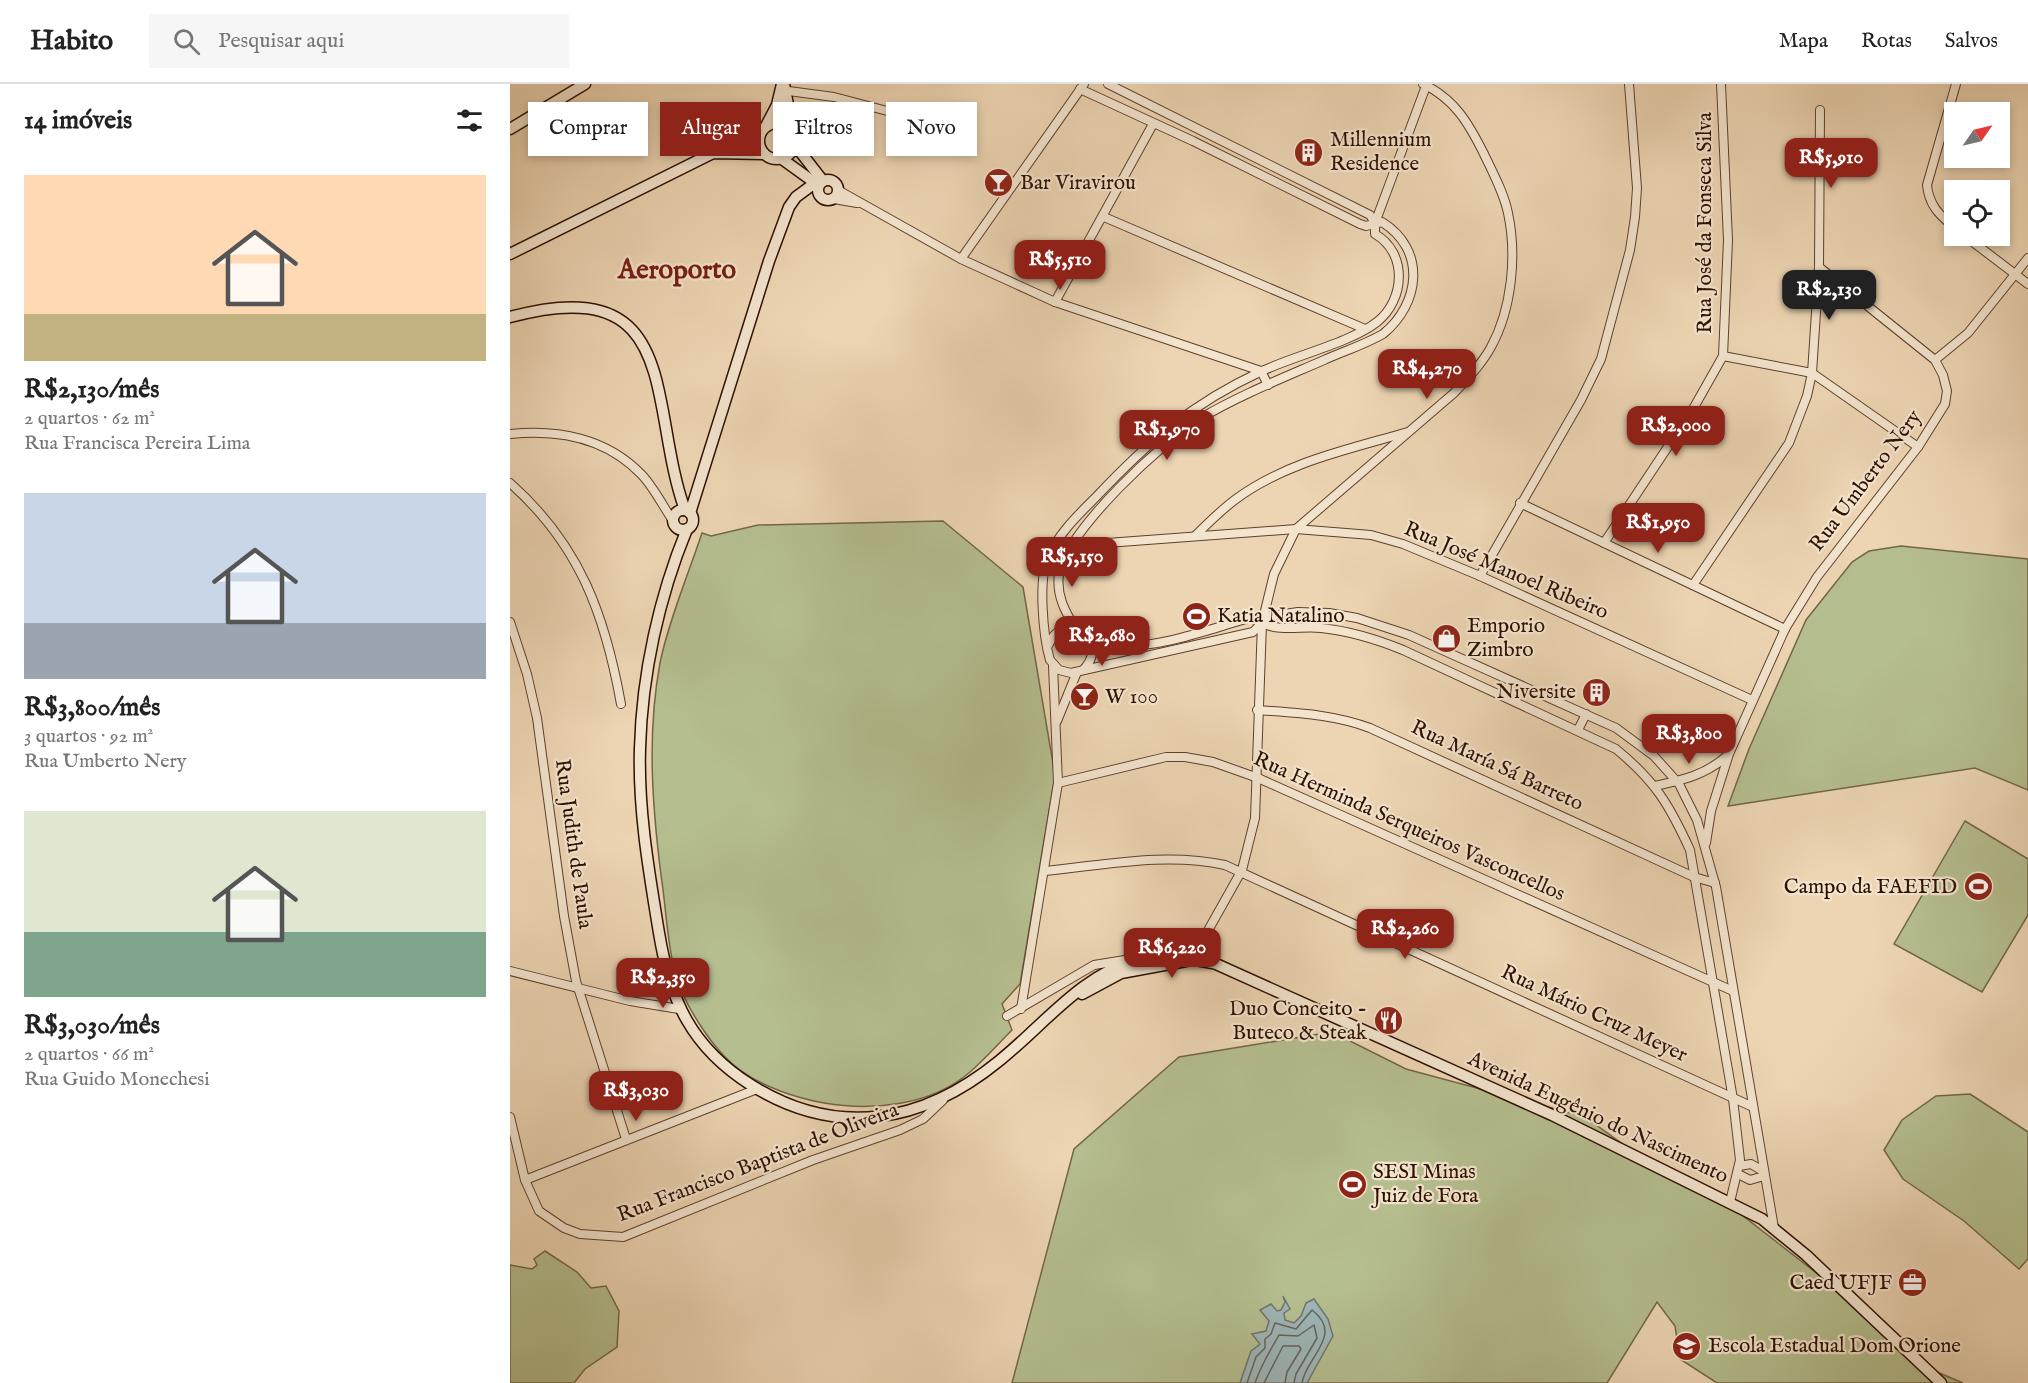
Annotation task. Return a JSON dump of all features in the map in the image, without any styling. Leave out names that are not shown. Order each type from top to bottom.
[{"type":"street","points":[[510,129],[585,84]]},
{"type":"street","points":[[1108,84],[1371,215],[1375,223]]},
{"type":"street","points":[[1480,576],[1592,381],[1610,329],[1635,217],[1637,188],[1629,84]]},
{"type":"street","name":"Rua José da Fonseca Silva","points":[[1604,543],[1693,409],[1723,357],[1728,240],[1721,84]]},
{"type":"street","points":[[1944,218],[1933,208],[1928,198],[1927,185],[1956,84]]},
{"type":"street","points":[[1021,1009],[1058,783],[1053,666],[1048,653],[1043,574],[1053,547],[1069,525],[1116,475],[1173,422],[1261,371],[1375,324],[1393,306],[1400,279],[1399,267],[1391,249],[1375,234],[1375,223],[1425,85],[1450,100],[1465,118],[1496,177],[1508,212],[1512,239],[1511,271],[1500,328],[1491,347],[1454,393],[1296,529],[1274,574],[1262,623],[1257,710],[1258,778],[1255,818],[1242,870],[1192,959]]},
{"type":"street","points":[[764,154],[758,140],[777,105],[783,87]]},
{"type":"street","points":[[783,87],[886,111]]},
{"type":"street","points":[[783,87],[786,102]]},
{"type":"street","points":[[961,259],[1082,87],[1153,124],[1360,224],[1366,226],[1382,222],[1389,226],[1410,253],[1413,280],[1404,313],[1396,323],[1371,341],[1268,385],[1209,414],[1181,432],[1126,483],[1082,530],[1071,547],[1059,575],[1062,604],[1076,629]]},
{"type":"street","points":[[1693,585],[1789,443],[1799,422],[1812,373],[1819,267],[1820,110]]},
{"type":"street","points":[[1055,302],[1104,217],[1153,124]]},
{"type":"street","points":[[766,126],[773,125]]},
{"type":"street","points":[[510,254],[712,153],[764,154],[772,159],[782,159],[787,156]]},
{"type":"street","points":[[803,156],[819,183],[818,192],[821,198],[827,201],[836,194]]},
{"type":"street","points":[[782,159],[819,183],[833,181],[836,194]]},
{"type":"street","name":"Avenida Eugênio do Nascimento","points":[[688,512],[769,261],[789,207],[796,197],[819,183]]},
{"type":"street","points":[[836,194],[862,204],[961,259],[1055,302],[1261,371],[1268,385]]},
{"type":"street","points":[[1104,217],[1365,329]]},
{"type":"street","points":[[1978,246],[2028,284]]},
{"type":"street","points":[[1935,360],[1968,333],[2028,258]]},
{"type":"street","name":"Rua Umberto Nery","points":[[1706,848],[1710,811],[1729,754],[1785,629],[1817,577],[1918,447],[1945,404],[1947,391],[1943,375],[1935,360],[1819,267]]},
{"type":"street","name":"Avenida Eugênio do Nascimento","points":[[510,317],[562,308],[587,308],[614,317],[637,335],[652,359],[661,393],[676,487],[674,521],[678,550]]},
{"type":"street","points":[[1723,357],[1812,373],[1918,447]]},
{"type":"street","points":[[1173,422],[1181,432]]},
{"type":"street","points":[[1195,536],[1236,499],[1289,469],[1412,431]]},
{"type":"street","points":[[510,434],[535,432],[566,434],[593,442],[617,456],[641,475],[674,521],[687,529]]},
{"type":"street","points":[[1116,475],[1126,483]]},
{"type":"street","points":[[510,483],[547,519],[567,546],[585,578],[603,624],[621,704]]},
{"type":"street","name":"Avenida Eugênio do Nascimento","points":[[676,487],[693,519],[678,550],[651,649],[640,749],[647,862],[662,954],[671,991],[679,1009],[685,1021],[709,1051],[757,1089],[770,1097],[805,1111],[854,1119],[904,1114],[943,1100],[1000,1060],[1089,981],[1116,967],[1142,958],[1171,957],[1216,964],[1308,1003],[1552,1115],[1730,1202],[1774,1228],[1941,1383]]},
{"type":"street","points":[[1520,503],[1785,629]]},
{"type":"street","points":[[674,521],[688,512]]},
{"type":"street","name":"Rua José Manoel Ribeiro","points":[[1053,547],[1296,529],[1371,535],[1403,544],[1480,576],[1752,700]]},
{"type":"street","points":[[1053,666],[1065,673],[1080,671],[1253,632],[1270,616],[1288,613],[1329,613],[1357,618],[1409,635],[1616,728],[1648,751],[1677,782],[1697,820],[1706,848],[1715,883],[1774,1228]]},
{"type":"street","points":[[1048,646],[1055,634],[1068,628],[1120,646],[1196,633],[1250,618],[1274,629],[1320,628],[1343,631],[1377,639],[1403,650],[1616,749],[1646,774],[1676,818],[1690,850],[1733,1099],[1738,1170],[1730,1202]]},
{"type":"street","name":"Rua Judith de Paula","points":[[510,622],[527,674],[537,718],[564,916],[577,986],[626,1139]]},
{"type":"street","points":[[1196,633],[1199,645]]},
{"type":"street","points":[[1403,650],[1409,635]]},
{"type":"street","points":[[1056,725],[1064,698],[1080,671],[1092,658],[1093,650],[1088,636]]},
{"type":"street","points":[[1487,688],[1494,673]]},
{"type":"street","name":"Rua María Sá Barreto","points":[[1257,710],[1321,714],[1344,718],[1694,877],[1715,883]]},
{"type":"street","points":[[1578,730],[1586,714]]},
{"type":"street","name":"Rua Umberto Nery","points":[[1654,786],[1677,782],[1706,772],[1729,754]]},
{"type":"street","name":"Rua Herminda Serqueiros Vasconcellos","points":[[1058,783],[1166,757],[1213,762],[1258,778],[1733,991]]},
{"type":"street","name":"Rua Mário Cruz Meyer","points":[[1045,871],[1153,859],[1205,860],[1242,870],[1753,1107]]},
{"type":"street","points":[[1007,1016],[1094,965],[1116,959],[1142,958]]},
{"type":"street","name":"Avenida Eugênio do Nascimento","points":[[1044,1019],[1093,987],[1121,973],[1192,959]]},
{"type":"street","points":[[510,970],[630,1000],[679,1009]]},
{"type":"street","points":[[525,1180],[757,1089]]},
{"type":"street","name":"Rua Francisco Baptista de Oliveira","points":[[510,1117],[525,1180],[539,1210],[564,1228],[601,1237],[623,1237],[813,1160],[900,1130],[923,1119],[943,1100]]},
{"type":"street","points":[[1738,1170],[1751,1164],[1764,1173]]},
{"type":"street","points":[[1738,1170],[1750,1180],[1764,1173]]},
{"type":"green space","points":[[943,521],[1023,587],[1055,775],[1020,984],[1002,1004],[1012,1030],[970,1072],[937,1092],[919,1099],[881,1106],[842,1105],[813,1101],[769,1087],[730,1062],[701,1026],[679,985],[668,937],[653,795],[653,716],[660,663],[673,615],[702,533],[711,536],[758,525]]},
{"type":"green space","points":[[1901,546],[2028,559],[2028,790],[1975,768],[1728,806],[1749,749],[1806,620],[1852,562],[1869,551]]},
{"type":"green space","name":"Campo da FAEFID","points":[[1965,821],[2028,859],[2028,915],[1982,992],[1894,944]]},
{"type":"green space","name":"SESI Minas Juiz de Fora","points":[[1332,1032],[1406,1069],[1585,1117],[1656,1168],[1734,1209],[1823,1278],[1918,1364],[1963,1383],[1717,1383],[1680,1359],[1675,1326],[1657,1302],[1607,1383],[1012,1383],[1074,1149],[1179,1057]]},
{"type":"green space","points":[[1970,1094],[2028,1132],[2028,1259],[2019,1269],[1964,1221],[1903,1179],[1884,1150],[1902,1120],[1936,1096]]},
{"type":"green space","points":[[545,1251],[577,1272],[591,1288],[606,1286],[619,1311],[617,1347],[585,1369],[574,1383],[510,1383],[510,1265],[532,1269],[537,1265],[534,1259]]},
{"type":"water","points":[[1283,1296],[1290,1309],[1284,1313],[1285,1320],[1294,1323],[1301,1316],[1306,1303],[1314,1299],[1328,1319],[1333,1336],[1307,1383],[1240,1383],[1251,1351],[1260,1344],[1252,1334],[1266,1331],[1269,1321],[1260,1310],[1271,1304],[1277,1311],[1281,1310],[1285,1302]]},
{"type":"place","name":"Millennium Residence","points":[[1309,152]]},
{"type":"place","name":"Bar Viravirou","points":[[999,183]]},
{"type":"place","name":"Katia Natalino","points":[[1196,616]]},
{"type":"place","name":"Emporio Zimbro","points":[[1446,638]]},
{"type":"place","name":"Niversite","points":[[1597,692]]},
{"type":"place","name":"W 100","points":[[1084,697]]},
{"type":"place","name":"Campo da FAEFID","points":[[1978,887]]},
{"type":"place","name":"Duo Conceito - Buteco & Steak","points":[[1388,1021]]},
{"type":"place","name":"SESI Minas Juiz de Fora","points":[[1352,1184]]},
{"type":"place","name":"Caed UFJF","points":[[1913,1283]]},
{"type":"place","name":"Escola Estadual Dom Orione","points":[[1687,1346]]},
{"type":"district","name":"Aeroporto","points":[[677,271]]}]
